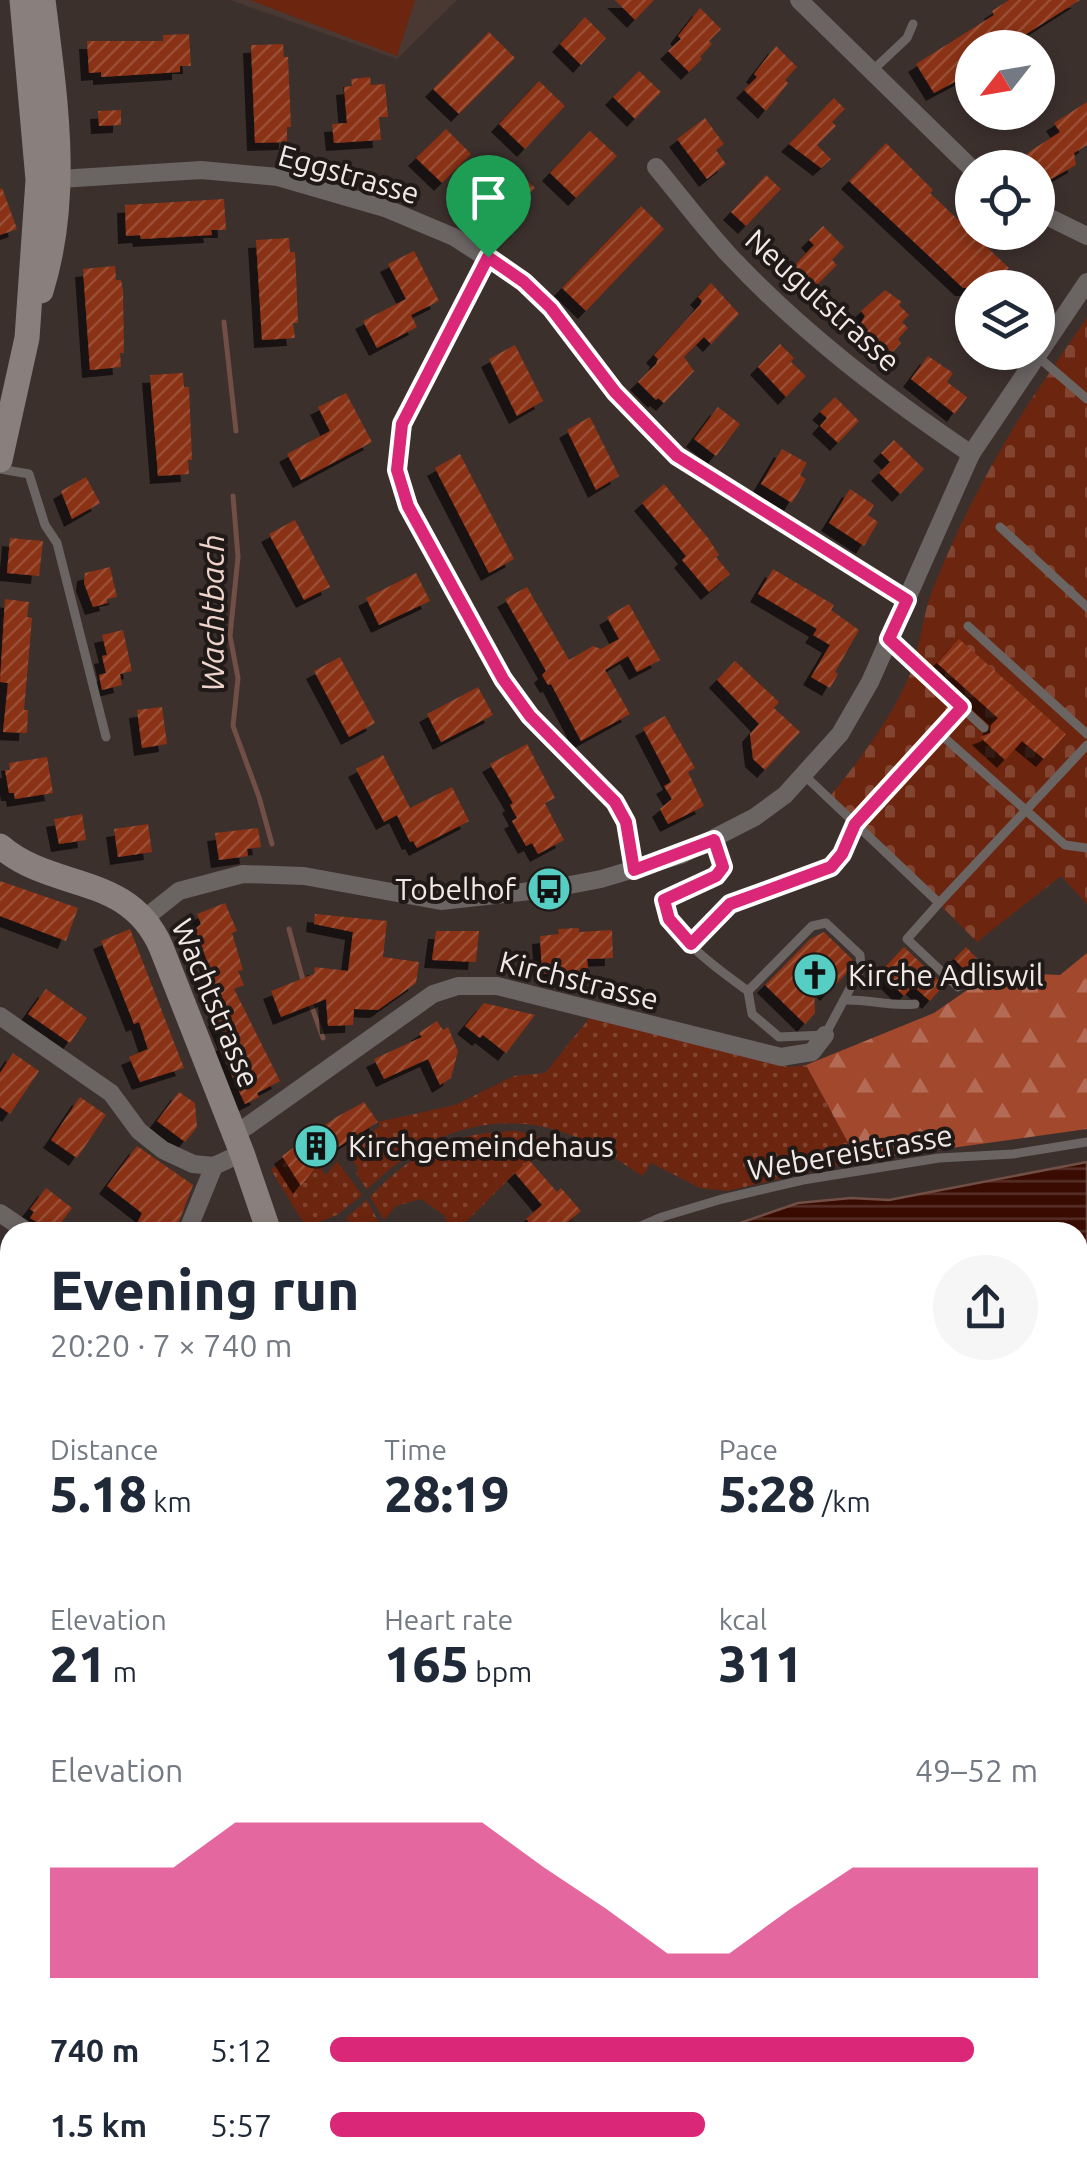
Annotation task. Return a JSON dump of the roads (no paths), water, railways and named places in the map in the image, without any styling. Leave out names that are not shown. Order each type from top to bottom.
[{"type":"main road","points":[[22,0],[49,179]]},
{"type":"main road","points":[[0,460],[26,338],[49,179],[55,101],[43,0]]},
{"type":"main road","name":"Wachtstrasse","points":[[0,846],[31,866],[116,896],[145,918],[161,947],[266,1222]]},
{"type":"main road","name":"Wachtstrasse","points":[[238,1142],[282,1222]]},
{"type":"street","points":[[799,0],[955,152]]},
{"type":"street","name":"Neugutstrasse","points":[[656,167],[729,254],[787,312],[840,360],[971,454]]},
{"type":"street","name":"Eggstrasse","points":[[49,179],[200,170],[278,178],[385,208],[454,236],[524,282],[551,308],[615,392],[677,456],[907,600]]},
{"type":"street","points":[[1055,220],[1087,236]]},
{"type":"street","points":[[488,257],[402,424],[397,470],[408,506],[503,679],[530,716],[615,802],[626,822],[634,870]]},
{"type":"street","points":[[1055,328],[1087,282]]},
{"type":"street","points":[[145,918],[178,891],[243,874],[304,876],[440,901],[549,888],[634,870],[714,840],[755,817],[786,794],[840,734],[870,682],[971,454],[1027,370]]},
{"type":"street","name":"Kirchstrasse","points":[[214,1166],[238,1142],[246,1127],[433,994],[458,986],[497,986],[780,1057],[812,1052],[825,1035]]},
{"type":"street","points":[[0,1016],[111,1093],[139,1130],[163,1150],[193,1164],[214,1166],[191,1222]]},
{"type":"lane","points":[[873,70],[907,38],[913,24]]},
{"type":"lane","points":[[1052,370],[1087,400]]},
{"type":"lane","points":[[0,469],[29,474],[44,525],[57,543],[106,736]]},
{"type":"lane","points":[[1000,527],[1087,607]]},
{"type":"lane","points":[[968,626],[1087,734]]},
{"type":"lane","points":[[889,639],[984,728]]},
{"type":"lane","points":[[691,944],[730,904],[831,867],[842,854],[855,824],[962,707]]},
{"type":"lane","points":[[938,732],[1065,845],[1087,848]]},
{"type":"lane","points":[[958,987],[907,939],[1087,744]]},
{"type":"lane","points":[[804,775],[939,904]]},
{"type":"lane","points":[[714,840],[723,867],[716,876],[664,900],[669,919],[691,944],[748,991],[752,1014],[779,1037],[825,1035],[861,968],[860,956],[826,923],[812,926],[748,991]]},
{"type":"lane","points":[[844,1000],[916,1004]]},
{"type":"lane","name":"Webereistrasse","points":[[650,1222],[722,1199],[829,1175],[1087,1142]]},
{"type":"waterway","name":"Wachtbach","points":[[224,322],[236,431]]},
{"type":"waterway","name":"Wachtbach","points":[[233,496],[238,557],[230,636],[238,678],[233,726],[272,844]]},
{"type":"waterway","name":"Wachtbach","points":[[289,929],[304,984]]},
{"type":"waterway","name":"Wachtbach","points":[[309,999],[323,1038]]},
{"type":"place","name":"Tobelhof","points":[[549,889]]},
{"type":"place","name":"Kirche Adliswil","points":[[815,975]]},
{"type":"place","name":"Kirchgemeindehaus","points":[[316,1146]]}]
